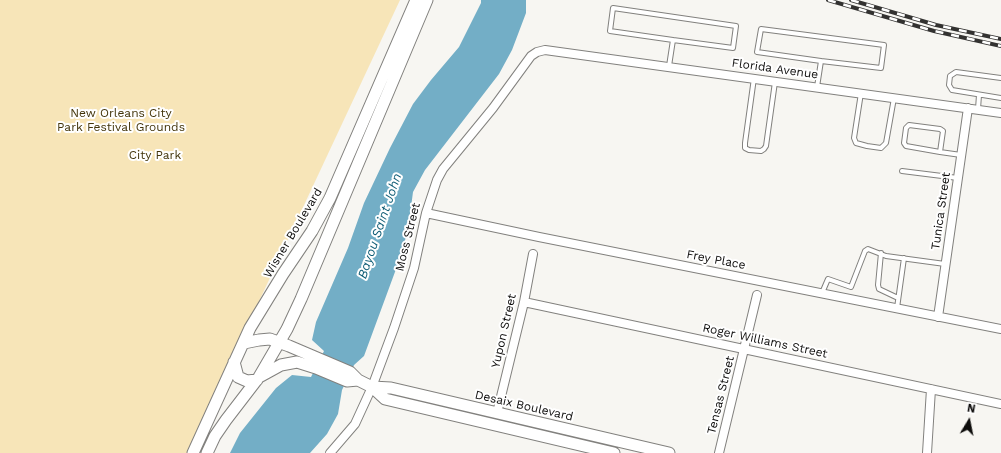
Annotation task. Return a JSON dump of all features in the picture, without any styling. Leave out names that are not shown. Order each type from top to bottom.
[{"type":"street","name":"Wisner Boulevard","points":[[193,453],[250,328],[283,274],[312,231],[330,198],[347,162],[416,0]]},
{"type":"street","points":[[207,453],[215,436],[258,378],[280,342],[301,299],[427,0]]},
{"type":"street","name":"Florida Avenue","points":[[545,50],[670,66],[1001,113]]},
{"type":"street","name":"Moss Street","points":[[330,453],[355,424],[372,387],[414,268],[426,213],[436,180],[443,169],[493,108],[531,56],[537,52],[545,50]]},
{"type":"street","name":"Tunica Street","points":[[938,317],[968,108]]},
{"type":"street","name":"Frey Place","points":[[426,213],[1001,329]]},
{"type":"street","name":"Yupon Street","points":[[497,413],[524,302],[533,254]]},
{"type":"street","name":"Tensas Street","points":[[719,453],[757,295]]},
{"type":"street","name":"Roger Williams Street","points":[[524,302],[1001,404]]},
{"type":"street","name":"Desaix Boulevard","points":[[244,343],[270,339],[280,342],[317,364],[372,387],[384,399],[614,453]]},
{"type":"street","points":[[234,362],[238,377],[247,381],[258,378]]},
{"type":"street","name":"Desaix Boulevard","points":[[258,378],[281,365],[297,362],[317,364]]},
{"type":"street","name":"Desaix Boulevard","points":[[372,387],[391,388],[669,453]]},
{"type":"street","points":[[927,453],[931,389]]},
{"type":"street","points":[[494,425],[497,413]]},
{"type":"lane","points":[[613,8],[736,26],[733,48],[673,40],[610,31],[613,8]]},
{"type":"lane","points":[[761,29],[884,45],[881,68],[821,61],[757,52],[761,29]]},
{"type":"lane","points":[[670,66],[673,40]]},
{"type":"lane","points":[[817,87],[821,61]]},
{"type":"lane","points":[[1001,78],[956,72],[950,76],[949,85],[952,90],[1001,98]]},
{"type":"lane","points":[[754,78],[745,143],[746,148],[749,150],[761,151],[766,146],[775,81]]},
{"type":"lane","points":[[861,93],[854,138],[856,143],[867,146],[881,148],[886,143],[894,98]]},
{"type":"lane","points":[[978,110],[979,95]]},
{"type":"lane","points":[[940,152],[943,131],[940,129],[909,125],[906,128],[904,143],[906,146],[940,152],[961,155]]},
{"type":"lane","points":[[902,171],[958,178]]},
{"type":"lane","points":[[822,293],[828,279],[851,287],[865,251],[868,249],[881,254],[945,264]]},
{"type":"lane","points":[[881,254],[878,285],[879,289],[898,298]]},
{"type":"lane","points":[[897,308],[904,258]]},
{"type":"green space","name":"City Park","points":[[0,0],[400,0],[188,453],[0,453]]},
{"type":"water","name":"Bayou Saint John","points":[[481,0],[526,0],[526,13],[512,50],[499,74],[425,170],[413,192],[408,230],[399,261],[364,356],[354,365],[342,390],[338,414],[327,434],[310,453],[230,453],[240,433],[276,388],[292,375],[311,377],[324,351],[312,340],[316,322],[348,248],[364,203],[413,104],[459,47],[481,3]]},
{"type":"railway","points":[[828,0],[934,31],[1001,46]]},
{"type":"railway","points":[[851,0],[936,25],[1001,39]]},
{"type":"park label","name":"New Orleans City Park Festival Grounds","points":[[121,120]]}]
